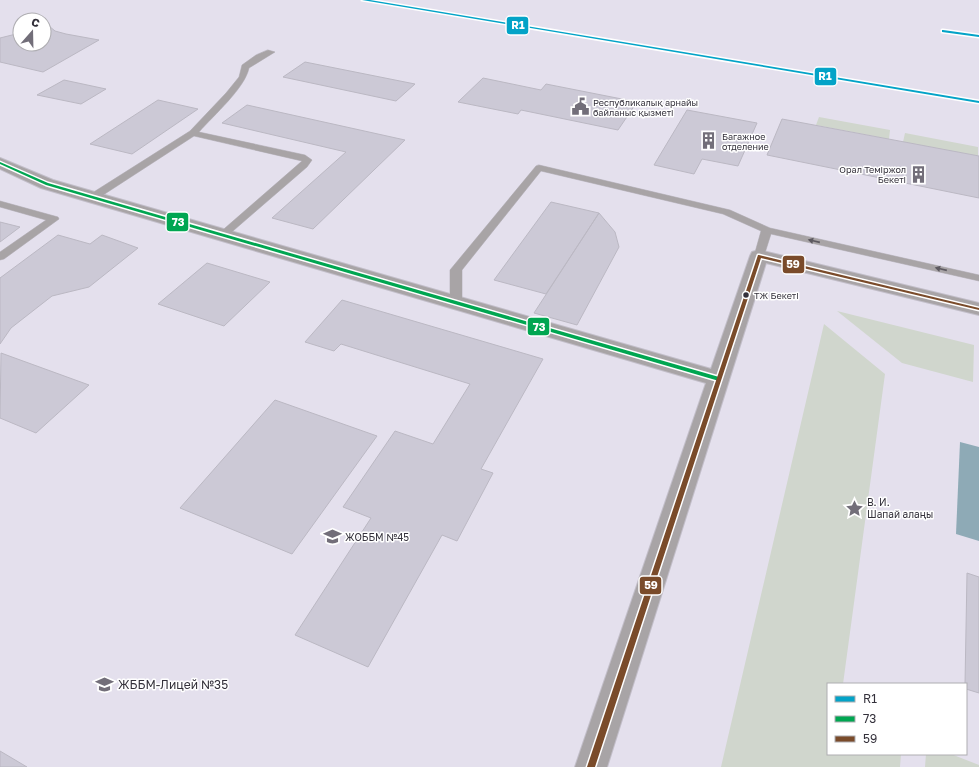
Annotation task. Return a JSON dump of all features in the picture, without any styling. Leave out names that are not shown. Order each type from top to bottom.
[{"type":"street","points":[[0,163],[47,184],[719,379]]},
{"type":"street","points":[[591,767],[759,256],[979,309]]},
{"type":"lane","points":[[93,197],[194,133],[215,108],[230,95],[243,77],[245,67],[259,57],[271,52]]},
{"type":"lane","points":[[194,133],[302,157],[307,160],[304,165],[222,235]]},
{"type":"lane","points":[[456,303],[456,270],[539,168],[726,212],[767,230],[979,278]]},
{"type":"lane","points":[[0,204],[54,218],[0,257]]},
{"type":"lane","points":[[759,256],[767,230]]},
{"type":"shaded area","points":[[819,117],[890,130],[889,139],[816,125]]},
{"type":"shaded area","points":[[905,133],[978,147],[978,156],[903,142]]},
{"type":"shaded area","points":[[837,311],[974,345],[973,382],[902,363]]},
{"type":"shaded area","points":[[824,324],[885,374],[843,683],[827,683],[827,755],[901,755],[900,767],[721,767]]},
{"type":"shaded area","points":[[926,755],[954,755],[979,765],[979,767],[925,767]]},
{"type":"water","points":[[960,442],[979,447],[979,541],[956,534]]},
{"type":"building","points":[[52,28],[55,31],[66,34],[99,40],[43,72],[0,62],[0,38],[12,35],[12,52],[52,52]]},
{"type":"building","points":[[305,62],[415,84],[396,101],[283,77]]},
{"type":"building","points":[[483,78],[541,90],[546,84],[637,102],[618,130],[521,110],[518,114],[458,102]]},
{"type":"building","points":[[64,80],[106,89],[81,104],[37,95]]},
{"type":"building","points":[[158,100],[198,109],[132,154],[90,144]]},
{"type":"building","points":[[247,105],[405,140],[313,229],[272,218],[346,152],[222,123]]},
{"type":"building","name":"Багажное отделение","points":[[687,110],[757,123],[738,166],[702,159],[694,174],[654,165]]},
{"type":"building","name":"Орал Теміржол Бекеті","points":[[782,119],[979,156],[979,198],[767,155]]},
{"type":"building","points":[[551,202],[599,213],[546,294],[494,280]]},
{"type":"building","points":[[599,213],[615,232],[619,247],[577,325],[534,313]]},
{"type":"building","points":[[0,222],[20,227],[0,242]]},
{"type":"building","points":[[58,235],[90,244],[102,235],[138,248],[89,287],[52,296],[11,328],[0,344],[0,278]]},
{"type":"building","points":[[207,263],[270,282],[224,326],[158,304]]},
{"type":"building","points":[[342,300],[543,359],[481,469],[493,473],[457,541],[442,535],[368,667],[295,635],[371,518],[343,507],[395,431],[433,444],[470,384],[341,344],[334,351],[305,342]]},
{"type":"building","points":[[1,353],[89,385],[36,433],[0,418]]},
{"type":"building","points":[[275,400],[377,436],[292,554],[180,508]]},
{"type":"building","points":[[967,573],[979,577],[979,693],[967,689],[967,683],[965,683]]},
{"type":"building","points":[[0,751],[27,767],[0,767]]},
{"type":"transit line","name":"R1","points":[[364,0],[979,102]]},
{"type":"transit line","name":"R1","points":[[943,31],[979,36]]},
{"type":"transit line","name":"73","points":[[0,163],[47,184],[719,379]]},
{"type":"transit line","name":"59","points":[[591,767],[759,256],[979,309]]},
{"type":"place","name":"Республикалық арнайы байланыс қызметі","points":[[580,107]]},
{"type":"place","name":"Багажное отделение","points":[[709,141]]},
{"type":"place","name":"Орал Теміржол Бекеті","points":[[919,174]]},
{"type":"place","name":"ТЖ Бекеті","points":[[746,295]]},
{"type":"place","name":"В. И. Шапай алаңы","points":[[854,508]]},
{"type":"place","name":"ЖОББМ №45","points":[[332,537]]},
{"type":"place","name":"ЖББМ-Лицей №35","points":[[105,684]]}]
